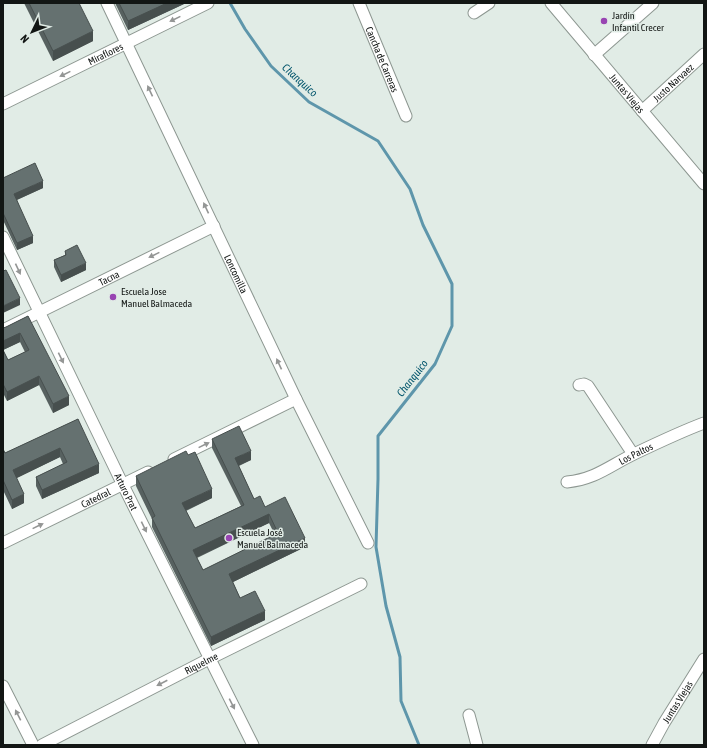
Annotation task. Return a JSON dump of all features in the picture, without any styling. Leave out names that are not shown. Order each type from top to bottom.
[{"type":"street","name":"Loncomilla","points":[[107,3],[296,399],[368,543]]},
{"type":"street","name":"Miraflores","points":[[3,104],[208,3]]},
{"type":"street","name":"Cancha de Carreras","points":[[360,3],[406,116]]},
{"type":"street","points":[[474,13],[489,3]]},
{"type":"street","name":"Juntas Viejas","points":[[551,3],[704,184]]},
{"type":"street","points":[[594,54],[653,3]]},
{"type":"street","name":"Justo Narvaez","points":[[642,111],[704,54]]},
{"type":"street","name":"Tacna","points":[[3,330],[214,226]]},
{"type":"street","name":"Arturo Prat","points":[[3,238],[123,485],[253,745]]},
{"type":"street","points":[[578,385],[584,384],[588,386],[633,454]]},
{"type":"street","name":"Catedral","points":[[3,543],[296,399]]},
{"type":"street","name":"Los Paltos","points":[[567,482],[580,481],[592,477],[633,454],[704,423]]},
{"type":"street","name":"Riquelme","points":[[42,745],[209,659],[361,584]]},
{"type":"street","name":"Juntas Viejas","points":[[652,745],[704,659]]},
{"type":"street","points":[[3,686],[33,745]]},
{"type":"street","points":[[469,715],[477,745]]},
{"type":"building","points":[[29,3],[79,3],[93,31],[53,51]]},
{"type":"building","points":[[119,3],[167,3],[128,21]]},
{"type":"building","points":[[35,163],[43,181],[14,194],[33,236],[17,243],[3,213],[3,178]]},
{"type":"building","points":[[77,245],[86,263],[61,275],[54,260],[66,255],[65,251]]},
{"type":"building","points":[[6,270],[20,298],[3,306],[3,271]]},
{"type":"building","points":[[28,316],[69,396],[53,404],[39,376],[7,392],[3,384],[3,350],[8,360],[29,350],[20,333],[3,341],[3,328]]},
{"type":"building","points":[[78,419],[99,464],[42,490],[36,477],[67,462],[60,448],[13,470],[24,494],[12,500],[3,480],[3,449],[5,453]]},
{"type":"building","points":[[239,426],[251,451],[235,458],[254,499],[260,496],[265,507],[285,497],[305,538],[229,574],[240,598],[255,591],[265,611],[211,637],[152,518],[155,516],[136,476],[186,451],[188,455],[195,452],[212,489],[182,503],[195,528],[244,505],[212,439]],"holes":[[[269,514],[278,533],[203,570],[193,550]]]},
{"type":"waterway","name":"Chanquico","points":[[230,3],[245,29],[271,66],[309,102],[378,141],[410,189],[423,225],[452,284],[452,326],[435,364],[378,436],[376,547],[386,606],[400,657],[401,701],[419,745]]},
{"type":"place","name":"Jardín Infantil Crecer","points":[[604,21]]},
{"type":"place","name":"Escuela Jose Manuel Balmaceda","points":[[113,297]]},
{"type":"place","name":"Escuela José Manuel Balmaceda","points":[[229,538]]}]
